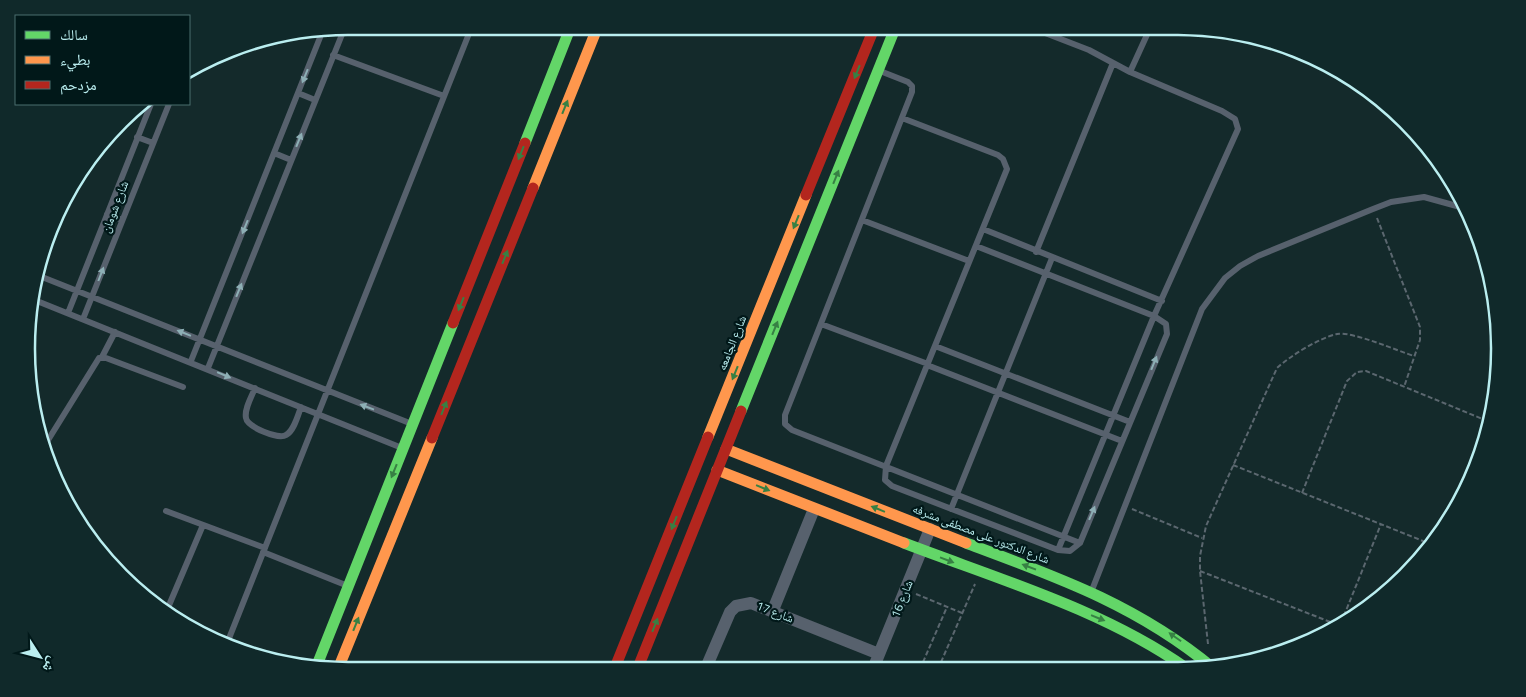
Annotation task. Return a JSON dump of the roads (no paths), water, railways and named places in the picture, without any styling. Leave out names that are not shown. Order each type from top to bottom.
[{"type":"main road","points":[[319,660],[567,35]]},
{"type":"main road","points":[[341,662],[594,35]]},
{"type":"main road","name":"شارع الجامعه","points":[[617,662],[871,35]]},
{"type":"main road","points":[[640,662],[892,35]]},
{"type":"main road","points":[[810,189],[828,196]]},
{"type":"main road","points":[[413,424],[434,433]]},
{"type":"main road","points":[[404,449],[424,457]]},
{"type":"main road","name":"شارع الدكتور على مصطفى مشرفه","points":[[726,449],[1092,591],[1167,631],[1205,660]]},
{"type":"main road","points":[[717,470],[1102,619],[1155,646],[1178,662]]},
{"type":"street","points":[[773,610],[814,509]]},
{"type":"street","name":"شارع 16","points":[[876,662],[930,529]]},
{"type":"street","name":"شارع 17","points":[[708,662],[730,612],[743,603],[751,603],[773,610],[879,654]]},
{"type":"lane","points":[[208,368],[341,35]]},
{"type":"lane","points":[[229,638],[468,35]]},
{"type":"lane","points":[[1050,35],[1089,50],[1130,72],[1222,111],[1235,119],[1238,128],[1154,316],[1058,550]]},
{"type":"lane","points":[[1130,72],[1146,35]]},
{"type":"lane","points":[[191,361],[320,37]]},
{"type":"lane","points":[[333,55],[444,96]]},
{"type":"lane","points":[[1036,252],[1113,63]]},
{"type":"lane","points":[[878,70],[908,82],[912,86],[912,92],[785,415],[785,424],[792,430],[1080,543]]},
{"type":"lane","points":[[298,93],[315,100]]},
{"type":"lane","name":"شارع شومان","points":[[84,319],[169,105]]},
{"type":"lane","name":"شارع شومان","points":[[68,313],[150,107]]},
{"type":"lane","points":[[902,118],[1003,159],[1007,169],[886,466],[884,476],[888,484],[1058,550],[1070,551],[1080,543],[1167,334],[1166,324],[1154,316],[976,246]]},
{"type":"lane","points":[[137,137],[153,143]]},
{"type":"lane","points":[[274,153],[291,160]]},
{"type":"lane","points":[[1092,591],[1202,309],[1212,292],[1240,266],[1258,256],[1373,208],[1407,199],[1424,197],[1457,206]]},
{"type":"lane","points":[[107,214],[122,220]]},
{"type":"lane","points":[[862,220],[969,261]]},
{"type":"lane","points":[[983,229],[1036,252],[1162,301]]},
{"type":"lane","points":[[951,509],[1052,258]]},
{"type":"lane","points":[[44,277],[413,424]]},
{"type":"lane","points":[[39,302],[191,361],[404,449]]},
{"type":"lane","points":[[821,324],[1122,441]]},
{"type":"lane","points":[[49,439],[96,361],[102,357],[115,332]]},
{"type":"lane","points":[[935,346],[1130,422]]},
{"type":"lane","points":[[102,357],[183,387]]},
{"type":"lane","points":[[255,388],[245,414],[246,421],[257,428],[279,437],[286,436],[290,432],[301,407]]},
{"type":"lane","points":[[166,511],[348,586]]},
{"type":"lane","points":[[169,605],[203,525]]}]
